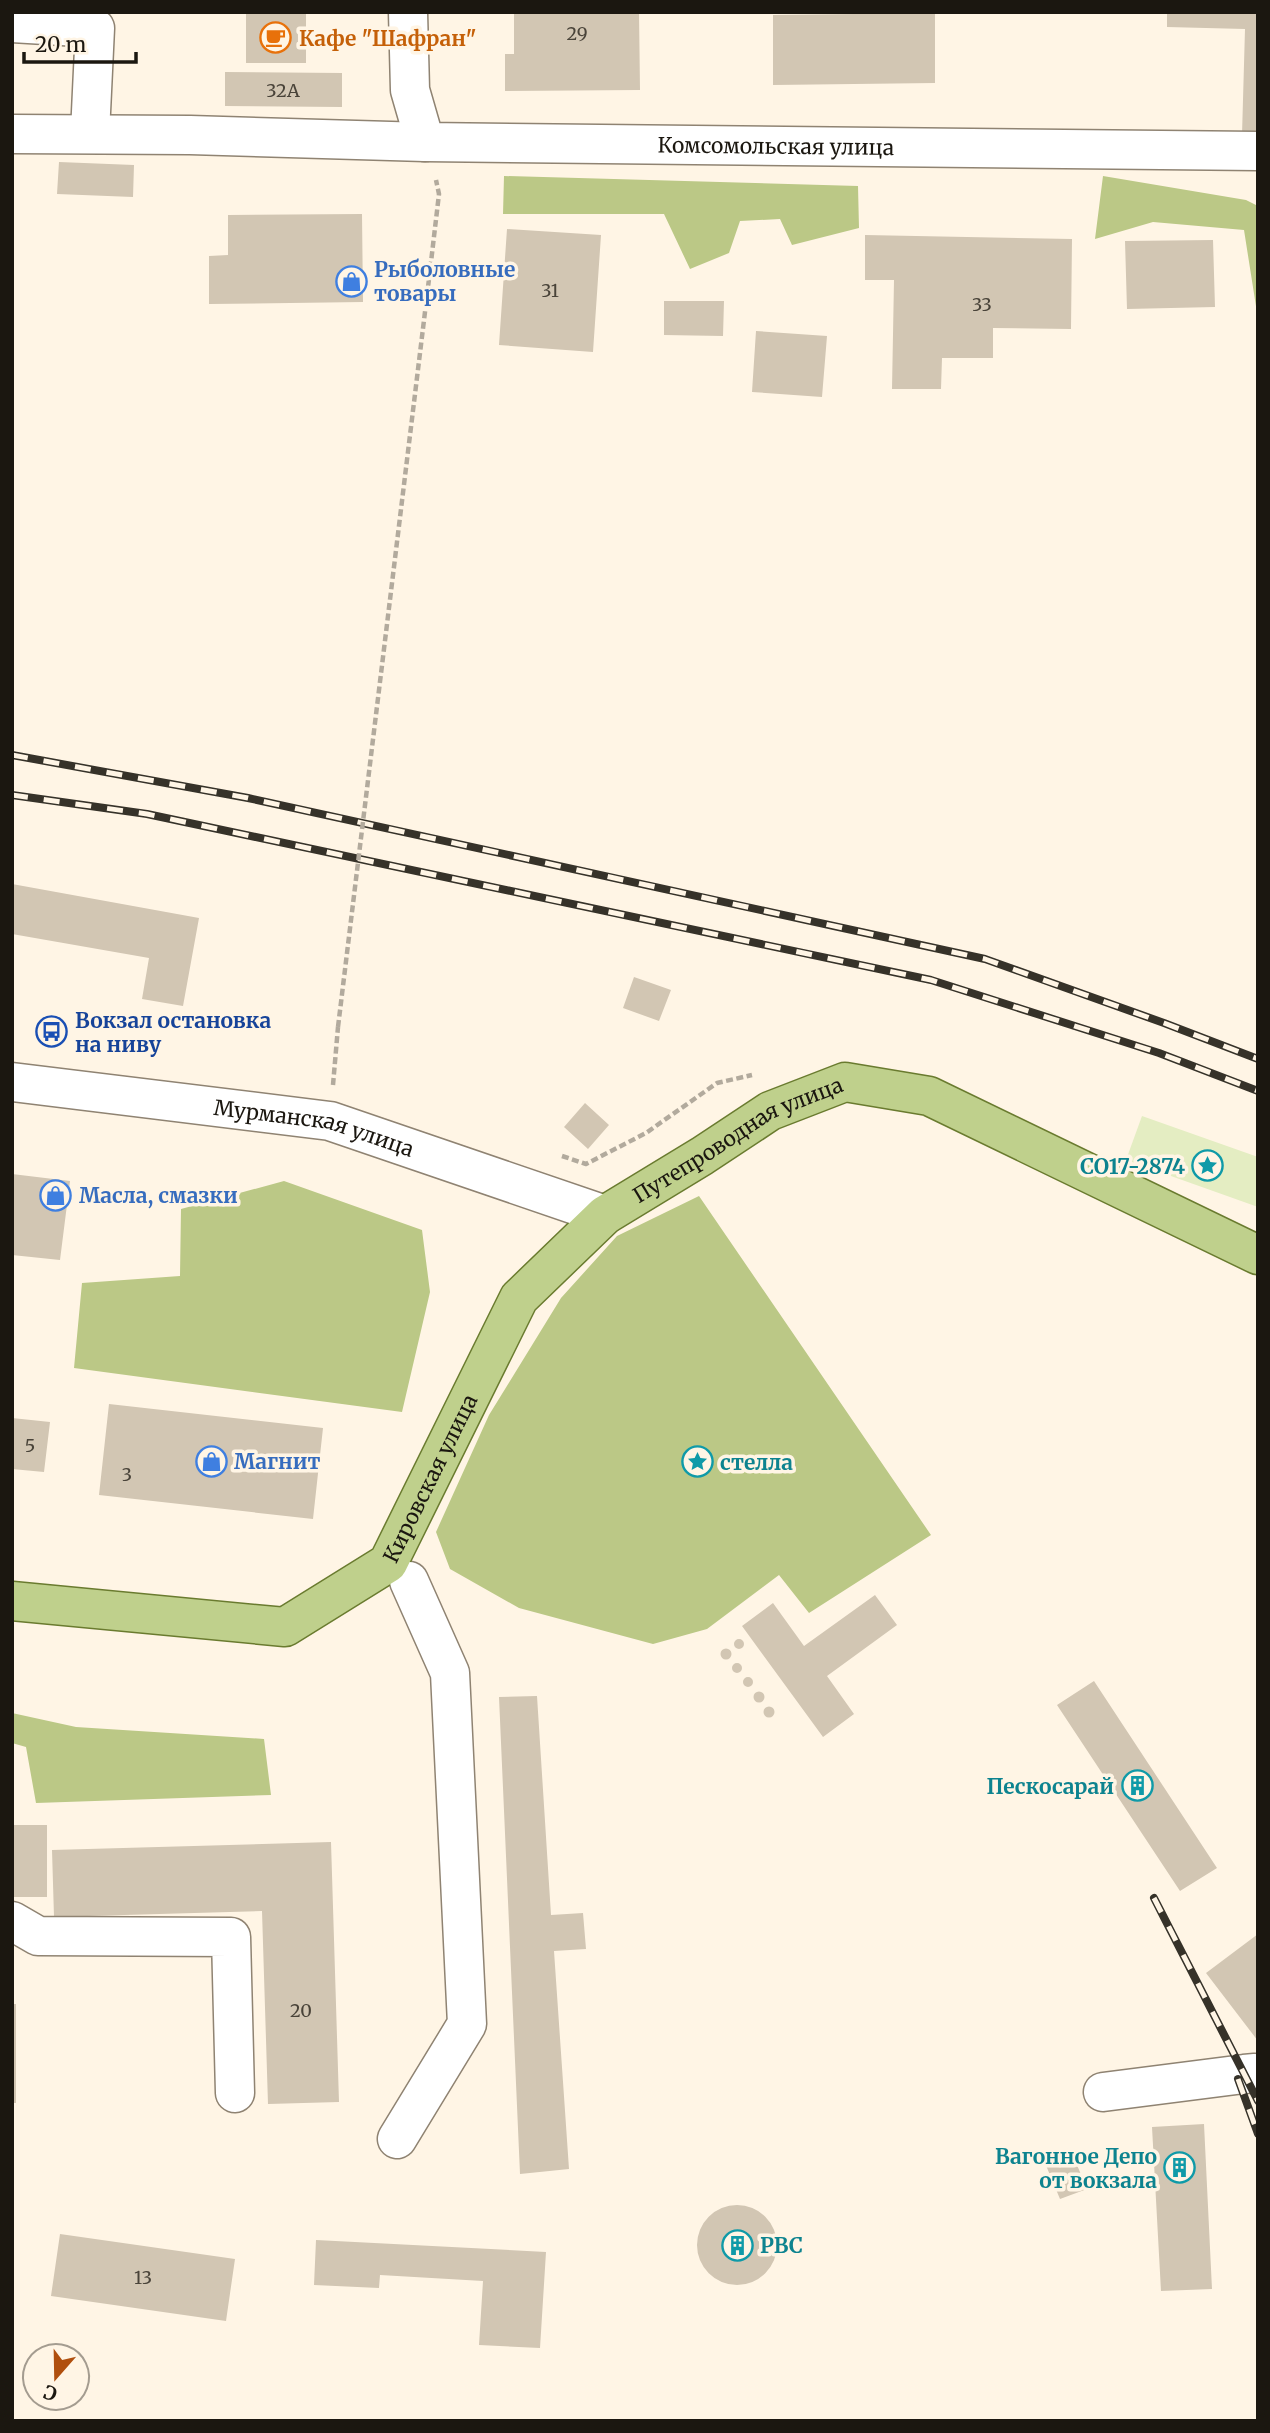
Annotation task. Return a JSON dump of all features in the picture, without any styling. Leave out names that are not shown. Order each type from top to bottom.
[{"type":"main road","name":"Путепроводная улица","points":[[605,1215],[770,1111],[845,1082],[929,1096],[1258,1255]]},
{"type":"main road","name":"Кировская улица","points":[[12,1601],[285,1627],[388,1563],[519,1298],[605,1215]]},
{"type":"street","points":[[408,12],[410,90],[425,142]]},
{"type":"street","points":[[12,23],[95,28],[90,133]]},
{"type":"street","name":"Комсомольская улица","points":[[12,134],[90,133],[425,142],[1258,151]]},
{"type":"street","name":"Мурманская улица","points":[[12,1082],[330,1121],[605,1215]]},
{"type":"street","points":[[397,2139],[467,2024],[450,1673],[409,1581]]},
{"type":"street","points":[[12,1921],[38,1937],[231,1937],[235,2092]]},
{"type":"street","points":[[1103,2092],[1244,2074],[1258,2075]]},
{"type":"path","points":[[335,1069],[439,194]]},
{"type":"green space","points":[[504,176],[858,186],[859,228],[792,245],[780,219],[740,221],[729,253],[690,269],[664,214],[503,214]]},
{"type":"green space","points":[[1103,176],[1246,200],[1258,206],[1258,319],[1244,230],[1153,222],[1095,239]]},
{"type":"green space","points":[[1142,1116],[1258,1157],[1258,1207],[1126,1160]]},
{"type":"green space","points":[[284,1181],[422,1230],[430,1292],[402,1412],[74,1368],[82,1283],[180,1276],[181,1209]]},
{"type":"green space","points":[[699,1196],[931,1535],[809,1613],[779,1575],[707,1629],[653,1644],[519,1608],[450,1569],[436,1532],[489,1415],[561,1298],[617,1236]]},
{"type":"green space","points":[[12,1713],[76,1727],[264,1739],[271,1795],[36,1803],[26,1747],[12,1743]]},
{"type":"building","name":"Кафе \"Шафран\"","points":[[246,12],[306,12],[306,63],[246,63]]},
{"type":"building","points":[[514,12],[639,12],[640,90],[505,91],[505,54],[514,54]]},
{"type":"building","points":[[1167,12],[1258,12],[1258,135],[1242,135],[1245,29],[1167,27]]},
{"type":"building","points":[[935,13],[935,83],[773,85],[773,15]]},
{"type":"building","points":[[225,72],[342,73],[342,107],[225,106]]},
{"type":"building","points":[[59,162],[134,165],[133,197],[57,194]]},
{"type":"building","points":[[362,214],[363,302],[209,304],[209,256],[228,255],[228,215]]},
{"type":"building","points":[[507,229],[601,235],[593,352],[499,345]]},
{"type":"building","points":[[865,235],[1072,239],[1071,329],[993,328],[993,358],[942,358],[941,389],[892,389],[894,280],[865,280]]},
{"type":"building","points":[[1213,240],[1215,307],[1127,309],[1125,241]]},
{"type":"building","points":[[664,301],[724,301],[723,336],[664,335]]},
{"type":"building","points":[[756,331],[827,336],[822,397],[752,392]]},
{"type":"building","points":[[12,884],[199,918],[183,1006],[142,999],[149,958],[12,934]]},
{"type":"building","points":[[634,977],[671,990],[659,1021],[623,1008]]},
{"type":"building","points":[[585,1103],[609,1125],[588,1149],[564,1127]]},
{"type":"building","points":[[12,1174],[70,1181],[60,1260],[12,1255]]},
{"type":"building","name":"Магнит","points":[[109,1404],[323,1428],[313,1519],[99,1495]]},
{"type":"building","points":[[12,1418],[50,1422],[44,1472],[12,1469]]},
{"type":"building","points":[[875,1595],[897,1625],[827,1676],[854,1714],[823,1737],[742,1626],[773,1603],[804,1646]]},
{"type":"building","points":[[739,1639],[743,1640],[743,1648],[739,1649],[735,1648],[734,1644],[735,1640]]},
{"type":"building","points":[[726,1649],[730,1650],[730,1658],[726,1659],[722,1658],[721,1654],[722,1650]]},
{"type":"building","points":[[737,1663],[741,1664],[741,1672],[737,1673],[733,1672],[732,1668],[733,1664]]},
{"type":"building","points":[[748,1677],[752,1678],[752,1686],[748,1687],[744,1686],[743,1682],[744,1678]]},
{"type":"building","name":"Пескосарай","points":[[1094,1681],[1217,1868],[1180,1891],[1057,1705]]},
{"type":"building","points":[[759,1692],[763,1693],[763,1701],[759,1702],[755,1701],[754,1697],[755,1693]]},
{"type":"building","points":[[537,1696],[551,1915],[583,1913],[586,1949],[554,1951],[569,2169],[520,2174],[499,1697]]},
{"type":"building","points":[[769,1707],[773,1708],[773,1716],[769,1717],[765,1716],[764,1712],[765,1708]]},
{"type":"building","points":[[12,1825],[47,1825],[47,1897],[12,1897]]},
{"type":"building","points":[[331,1842],[339,2102],[268,2104],[262,1911],[54,1917],[52,1850]]},
{"type":"building","points":[[1258,1934],[1258,2041],[1206,1973]]},
{"type":"building","points":[[12,2004],[16,2004],[16,2103],[12,2103]]},
{"type":"building","name":"Вагонное Депо от вокзала","points":[[1204,2124],[1212,2289],[1161,2291],[1152,2127]]},
{"type":"building","points":[[1072,2153],[1087,2189],[1060,2199],[1045,2163]]},
{"type":"building","name":"РВС","points":[[737,2205],[752,2208],[765,2217],[774,2230],[777,2245],[774,2260],[765,2273],[752,2282],[737,2285],[722,2282],[709,2273],[700,2260],[697,2245],[700,2230],[709,2217],[722,2208]]},
{"type":"building","points":[[60,2234],[235,2259],[226,2321],[51,2296]]},
{"type":"building","points":[[316,2240],[546,2252],[540,2348],[479,2345],[483,2281],[380,2275],[379,2288],[314,2285]]},
{"type":"railway","points":[[12,755],[248,798],[985,959],[1258,1059]]},
{"type":"railway","points":[[12,795],[147,814],[931,980],[1159,1053],[1258,1091]]},
{"type":"railway","points":[[1154,1898],[1258,2101]]},
{"type":"railway","points":[[1238,2079],[1258,2134]]},
{"type":"place","name":"Кафе \"Шафран\"","points":[[276,38]]},
{"type":"place","name":"Рыболовные товары","points":[[351,281]]},
{"type":"place","name":"Вокзал остановка на ниву","points":[[52,1032]]},
{"type":"place","name":"СО17-2874","points":[[1208,1166]]},
{"type":"place","name":"Масла, смазки","points":[[56,1195]]},
{"type":"place","name":"Магнит","points":[[211,1461]]},
{"type":"place","name":"стелла","points":[[697,1462]]},
{"type":"place","name":"Пескосарай","points":[[1137,1786]]},
{"type":"place","name":"Вагонное Депо от вокзала","points":[[1180,2168]]},
{"type":"place","name":"РВС","points":[[737,2245]]}]
